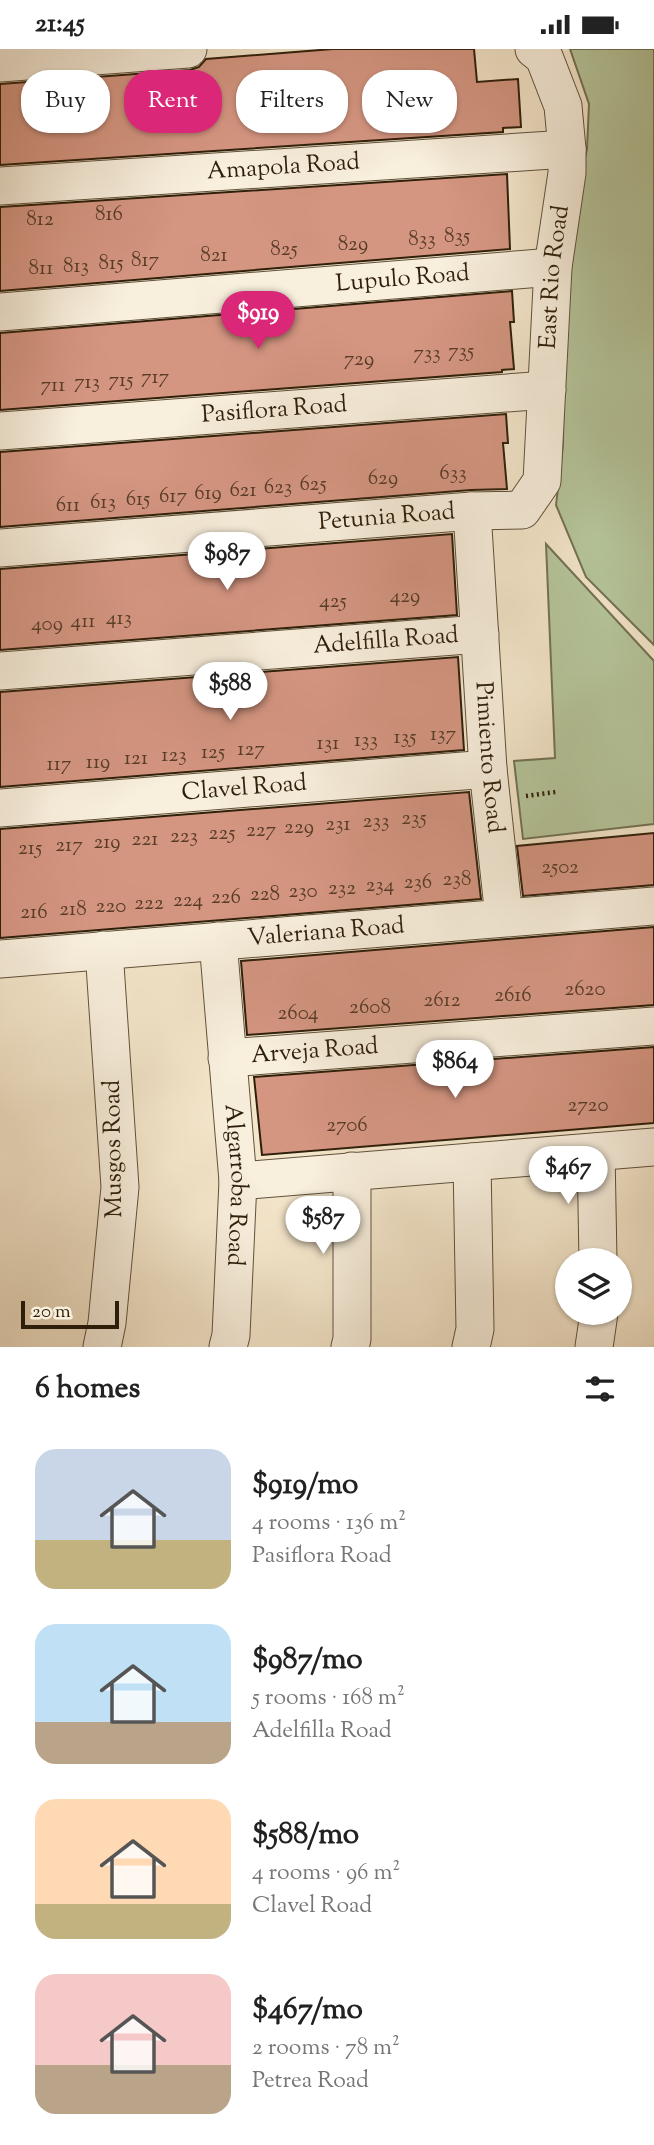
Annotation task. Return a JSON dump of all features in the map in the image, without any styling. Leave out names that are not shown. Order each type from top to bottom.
[{"type":"street","points":[[0,63],[188,49]]},
{"type":"street","name":"East Rio Road","points":[[522,510],[542,481],[553,267],[567,149],[564,106],[544,57],[534,49]]},
{"type":"street","name":"Amapola Road","points":[[0,186],[567,149]]},
{"type":"street","name":"Lupulo Road","points":[[0,311],[553,267]]},
{"type":"street","name":"Pasiflora Road","points":[[0,431],[547,390]]},
{"type":"street","name":"Petunia Road","points":[[0,548],[472,511],[522,510]]},
{"type":"street","name":"Pimiento Road","points":[[472,511],[488,769],[504,917]]},
{"type":"street","name":"Adelfilla Road","points":[[0,671],[480,634]]},
{"type":"street","name":"Clavel Road","points":[[0,808],[488,769]]},
{"type":"street","name":"Valeriana Road","points":[[0,959],[654,906]]},
{"type":"street","name":"Algarroba Road","points":[[218,941],[238,1181],[231,1335],[228,1347]]},
{"type":"street","name":"Musgos Road","points":[[102,1347],[107,1323],[120,1187],[104,950]]},
{"type":"street","name":"Arveja Road","points":[[227,1058],[654,1026]]},
{"type":"street","points":[[238,1181],[654,1147]]},
{"type":"street","points":[[596,1151],[598,1248]]},
{"type":"street","points":[[471,1347],[475,1329],[472,1162]]},
{"type":"street","points":[[351,1347],[352,1171]]},
{"type":"street","points":[[594,1347],[597,1325]]},
{"type":"green space","points":[[570,49],[654,49],[654,645],[586,577],[556,505],[563,445],[565,248],[587,149],[589,104]]},
{"type":"green space","points":[[546,544],[654,661],[654,824],[523,839],[514,761],[555,758]]},
{"type":"building","points":[[333,49],[474,49],[477,82],[518,79],[521,127],[503,128],[503,132],[0,165],[0,84],[21,82],[21,133],[110,133],[110,76],[124,75],[124,133],[222,133],[222,70],[190,70],[199,67],[206,59]]},
{"type":"building","points":[[507,174],[510,249],[0,291],[0,207]]},
{"type":"building","points":[[512,291],[514,322],[510,322],[514,369],[502,372],[0,410],[0,333]]},
{"type":"building","points":[[506,414],[508,443],[503,443],[507,489],[0,527],[0,452]]},
{"type":"building","points":[[452,534],[457,615],[0,650],[0,569]]},
{"type":"building","points":[[458,657],[464,750],[0,787],[0,692]]},
{"type":"building","points":[[469,792],[481,899],[0,938],[0,829]]},
{"type":"building","points":[[654,833],[654,885],[523,896],[517,846]]},
{"type":"building","points":[[654,927],[654,1005],[247,1035],[241,961]]},
{"type":"building","points":[[654,1047],[654,1123],[262,1155],[254,1077]]}]
